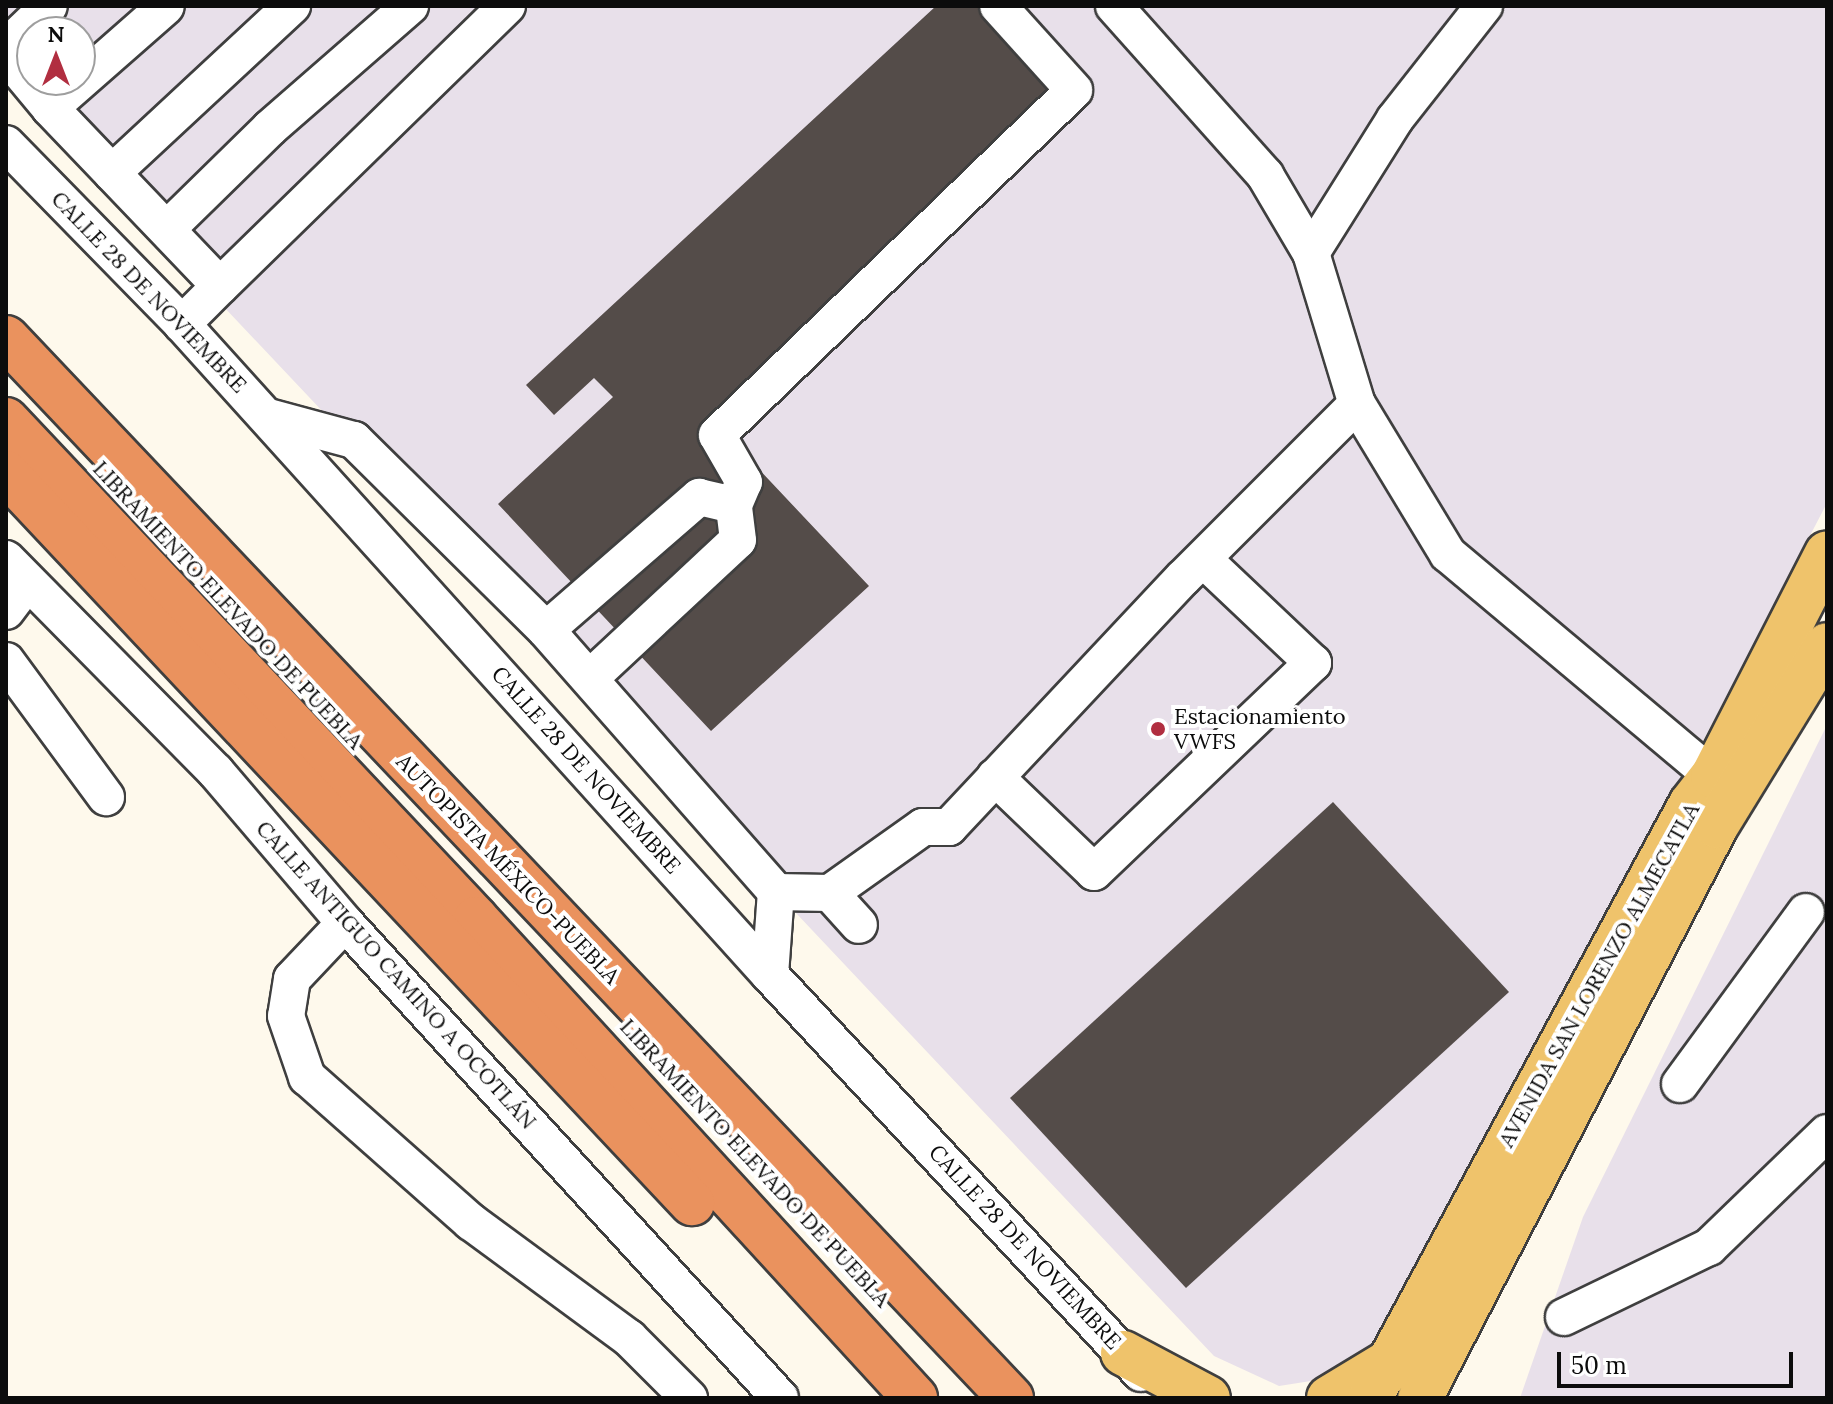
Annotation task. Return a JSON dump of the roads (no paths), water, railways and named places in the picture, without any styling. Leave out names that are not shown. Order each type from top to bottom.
[{"type":"highway","name":"AUTOPISTA MÉXICO-PUEBLA","points":[[6,338],[1011,1398]]},
{"type":"highway","name":"LIBRAMIENTO ELEVADO DE PUEBLA","points":[[6,370],[977,1398]]},
{"type":"highway","name":"LIBRAMIENTO ELEVADO DE PUEBLA","points":[[6,420],[476,919],[915,1398]]},
{"type":"highway","points":[[6,473],[877,1398]]},
{"type":"main road","name":"AVENIDA SAN LORENZO ALMECATLA","points":[[1420,1398],[1716,826],[1725,787],[1827,553]]},
{"type":"main road","name":"AVENIDA SAN LORENZO ALMECATLA","points":[[1380,1380],[1691,804],[1725,787],[1827,645]]},
{"type":"main road","points":[[1123,1353],[1208,1398]]},
{"type":"main road","points":[[1329,1398],[1380,1380]]},
{"type":"street","points":[[6,47],[49,6]]},
{"type":"street","points":[[50,108],[166,6]]},
{"type":"street","points":[[112,173],[292,6]]},
{"type":"street","points":[[167,229],[270,128],[410,6]]},
{"type":"street","points":[[182,324],[507,6]]},
{"type":"street","points":[[590,678],[738,540],[734,505],[744,482],[717,435],[1074,90],[998,6]]},
{"type":"street","points":[[1114,6],[1265,175],[1311,253],[1357,404],[1448,554],[1725,787]]},
{"type":"street","points":[[1311,253],[1395,119],[1484,6]]},
{"type":"street","points":[[6,55],[50,108],[220,286]]},
{"type":"street","name":"CALLE 28 DE NOVIEMBRE","points":[[6,144],[268,417],[770,975],[1164,1398]]},
{"type":"street","points":[[776,892],[830,893],[923,827],[949,827],[1203,559],[1357,404]]},
{"type":"street","points":[[268,417],[354,440],[546,630],[590,678],[776,892],[770,975]]},
{"type":"street","points":[[546,630],[699,497],[734,505]]},
{"type":"street","points":[[995,777],[1094,872],[1313,663],[1203,559]]},
{"type":"street","points":[[6,611],[17,571]]},
{"type":"street","name":"CALLE ANTIGUO CAMINO A OCOTLÁN","points":[[17,571],[216,772],[345,923],[780,1398]]},
{"type":"street","points":[[6,661],[106,797]]},
{"type":"street","points":[[830,893],[859,925]]},
{"type":"street","points":[[1680,1084],[1806,912]]},
{"type":"street","points":[[345,923],[292,979],[286,1016],[307,1077],[471,1222],[629,1338],[689,1398]]},
{"type":"street","points":[[1564,1317],[1709,1247],[1827,1133]]},
{"type":"place","name":"Estacionamiento VWFS","points":[[1158,729]]}]
